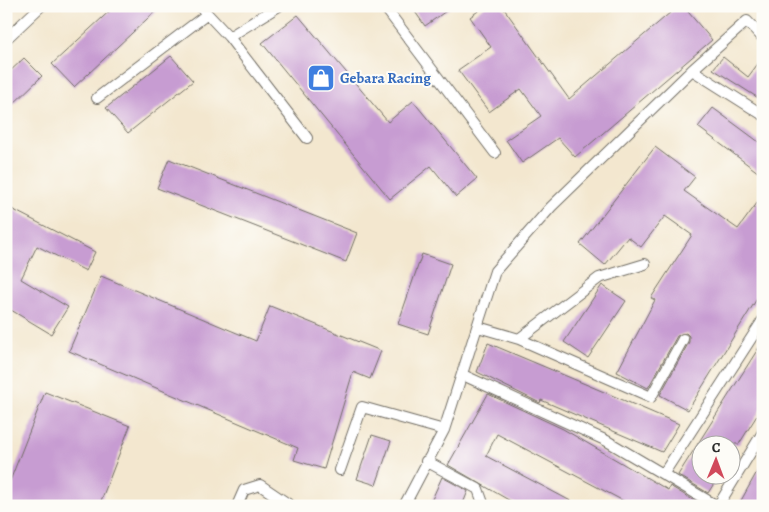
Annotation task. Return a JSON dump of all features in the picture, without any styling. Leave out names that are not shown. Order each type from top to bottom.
[{"type":"lane","points":[[6,39],[41,6]]},
{"type":"lane","points":[[229,37],[279,6]]},
{"type":"lane","points":[[384,6],[495,153]]},
{"type":"lane","points":[[97,98],[203,10],[229,37],[307,138]]},
{"type":"lane","points":[[406,505],[426,461],[444,430],[495,270],[551,207],[692,70],[747,21],[763,38]]},
{"type":"lane","points":[[692,70],[763,115]]},
{"type":"lane","points":[[519,339],[599,278],[645,264]]},
{"type":"lane","points":[[664,473],[763,320]]},
{"type":"lane","points":[[478,327],[519,339],[650,397],[683,339]]},
{"type":"lane","points":[[463,375],[607,441],[718,506],[763,432]]},
{"type":"lane","points":[[340,470],[362,407],[444,430]]},
{"type":"lane","points":[[426,461],[478,489],[484,506]]},
{"type":"lane","points":[[237,506],[244,490],[260,485],[291,506]]},
{"type":"building","points":[[115,6],[161,6],[74,87],[52,64]]},
{"type":"building","points":[[411,6],[453,6],[425,26]]},
{"type":"building","points":[[485,6],[502,6],[569,99],[678,6],[683,6],[712,40],[575,157],[558,138],[522,163],[506,140],[541,116],[521,89],[489,112],[458,70],[491,47],[470,17]]},
{"type":"building","points":[[298,15],[388,122],[413,101],[477,179],[456,197],[431,166],[390,199],[262,43]]},
{"type":"building","points":[[171,56],[193,81],[128,133],[106,108]]},
{"type":"building","points":[[723,57],[748,77],[763,57],[763,101],[713,69]]},
{"type":"building","points":[[24,58],[42,76],[6,111],[6,75]]},
{"type":"building","points":[[713,108],[763,145],[763,176],[698,127]]},
{"type":"building","points":[[655,147],[695,177],[684,191],[738,229],[763,195],[763,289],[688,410],[660,395],[689,342],[689,336],[686,333],[677,336],[648,388],[617,372],[655,300],[651,298],[692,235],[665,216],[641,247],[628,237],[605,265],[580,244]]},
{"type":"building","points":[[169,159],[357,233],[346,262],[157,188]]},
{"type":"building","points":[[6,206],[95,252],[86,271],[37,246],[21,279],[68,307],[51,334],[6,307]]},
{"type":"building","points":[[422,254],[451,264],[428,334],[398,324]]},
{"type":"building","points":[[101,276],[256,341],[270,306],[381,351],[370,379],[353,372],[324,469],[294,460],[298,448],[69,351]]},
{"type":"building","points":[[602,285],[626,301],[588,358],[564,342]]},
{"type":"building","points":[[763,341],[763,406],[742,439],[742,434],[704,434]]},
{"type":"building","points":[[488,343],[679,424],[662,452],[541,400],[540,403],[477,372]]},
{"type":"building","points":[[45,392],[130,426],[99,506],[6,506],[6,491]]},
{"type":"building","points":[[488,394],[563,429],[668,490],[670,486],[701,505],[633,506],[497,434],[486,456],[580,506],[519,506],[448,465]]},
{"type":"building","points":[[372,435],[391,441],[376,485],[357,479]]},
{"type":"building","points":[[692,453],[692,483],[678,475]]},
{"type":"building","points":[[763,461],[763,506],[738,506]]},
{"type":"building","points":[[442,477],[468,491],[462,506],[429,506]]},
{"type":"building","points":[[693,484],[714,484],[708,493]]},
{"type":"place","name":"Gebara Racing","points":[[321,78]]}]
